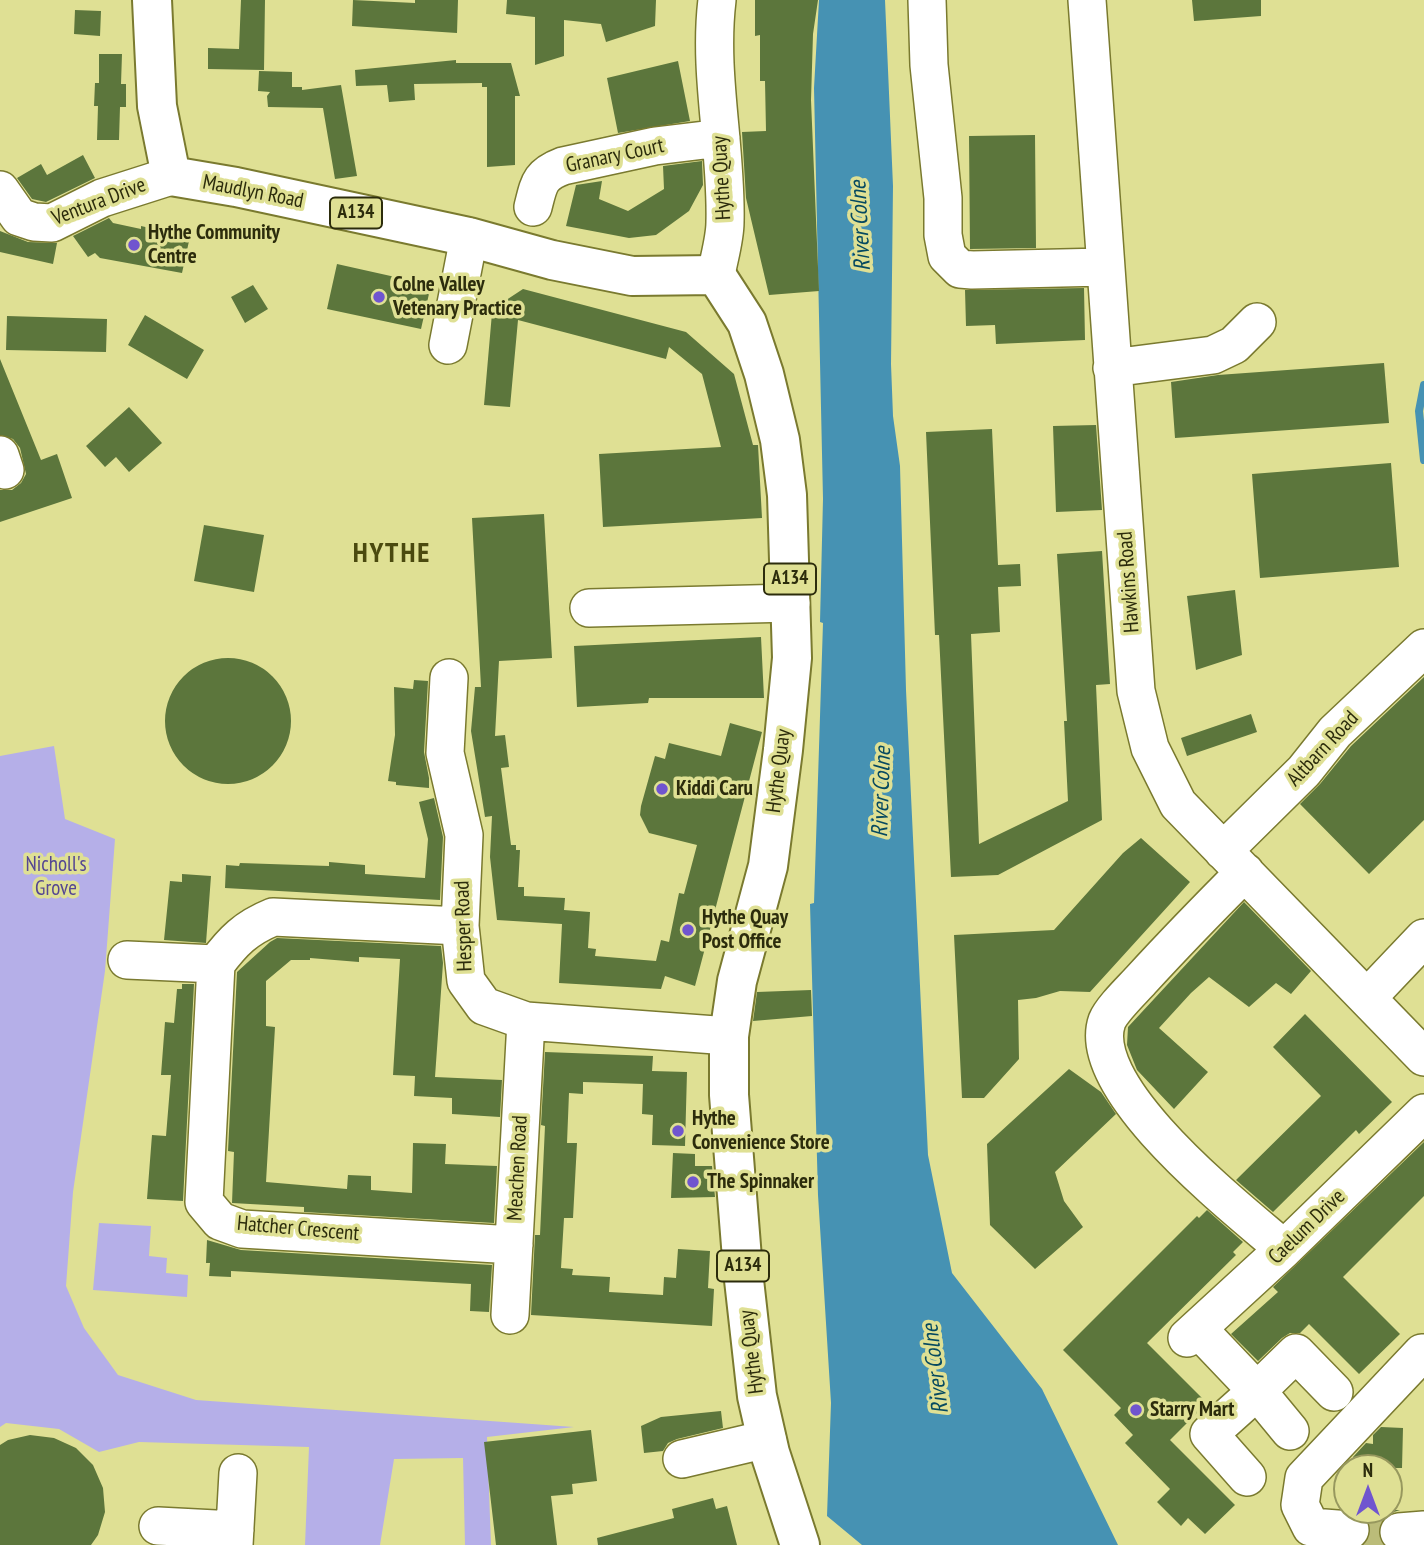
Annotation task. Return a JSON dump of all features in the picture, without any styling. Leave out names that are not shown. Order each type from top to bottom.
[{"type":"main road","points":[[152,0],[157,106],[171,176]]},
{"type":"main road","name":"Maudlyn Road","points":[[171,176],[236,187],[469,237],[552,260],[632,276],[716,275]]},
{"type":"main road","name":"Hythe Quay","points":[[716,275],[747,323],[764,374],[780,440],[788,495],[792,657],[783,750],[768,866],[737,981],[729,1036],[729,1095],[743,1271],[757,1396],[767,1439],[800,1545]]},
{"type":"street","name":"Hythe Quay","points":[[716,275],[726,225],[714,25],[717,0]]},
{"type":"street","points":[[927,0],[929,65],[947,256],[960,269],[972,270],[1105,267]]},
{"type":"street","name":"Hawkins Road","points":[[1087,0],[1136,691],[1150,748],[1178,804],[1424,1057]]},
{"type":"street","name":"Granary Court","points":[[533,207],[540,180],[551,170],[655,146],[721,138]]},
{"type":"street","name":"Ventura Drive","points":[[0,190],[19,217],[34,222],[52,223],[102,198],[171,176]]},
{"type":"street","points":[[448,345],[469,237]]},
{"type":"street","points":[[1112,368],[1213,355],[1234,345],[1256,322]]},
{"type":"street","points":[[589,608],[791,603]]},
{"type":"street","name":"Altbarn Road","points":[[1284,1250],[1208,1182],[1152,1127],[1127,1097],[1112,1069],[1105,1045],[1108,1021],[1128,994],[1190,926],[1234,862],[1335,732],[1424,648]]},
{"type":"street","name":"Hesper Road","points":[[449,678],[445,753],[464,835],[460,926],[466,981],[484,1006],[526,1021],[729,1036]]},
{"type":"street","points":[[127,960],[216,964],[231,944],[252,926],[273,917],[460,926]]},
{"type":"street","points":[[1367,998],[1424,938]]},
{"type":"street","name":"Hatcher Crescent","points":[[216,964],[204,1202],[220,1221],[242,1229],[514,1245]]},
{"type":"street","name":"Meachen Road","points":[[510,1315],[526,1021]]},
{"type":"street","name":"Caelum Drive","points":[[1256,1391],[1192,1333],[1284,1250],[1424,1113]]},
{"type":"street","points":[[1247,1477],[1209,1434],[1296,1353],[1334,1392]]},
{"type":"street","points":[[1350,1530],[1311,1527],[1300,1505],[1304,1478],[1423,1356]]},
{"type":"street","points":[[1256,1391],[1290,1431]]},
{"type":"street","points":[[682,1459],[767,1439]]},
{"type":"street","points":[[158,1526],[234,1538],[238,1473]]},
{"type":"green space","name":"Nicholl's Grove","points":[[54,746],[65,819],[115,839],[105,971],[73,1192],[66,1286],[84,1328],[118,1375],[196,1400],[574,1427],[487,1437],[491,1545],[465,1545],[463,1458],[394,1459],[380,1545],[305,1545],[309,1447],[139,1442],[99,1452],[59,1429],[6,1423],[0,1427],[0,756]]},
{"type":"green space","points":[[99,1223],[151,1226],[149,1256],[167,1258],[166,1273],[188,1275],[187,1297],[93,1290]]},
{"type":"water","name":"River Colne","points":[[819,0],[885,0],[893,186],[891,364],[893,416],[900,466],[906,690],[928,1155],[952,1273],[1042,1389],[1118,1545],[862,1545],[827,1516],[831,1403],[818,1195],[810,904],[814,903],[823,623],[820,622],[823,499],[814,88]]},
{"type":"building","points":[[241,0],[265,0],[264,70],[208,69],[208,48],[239,49]]},
{"type":"building","points":[[353,0],[415,3],[415,0],[458,0],[457,33],[352,26]]},
{"type":"building","points":[[507,0],[656,0],[655,26],[606,42],[601,24],[564,20],[564,56],[535,65],[535,17],[506,14]]},
{"type":"building","points":[[755,0],[818,0],[813,34],[811,100],[819,291],[769,295],[746,198],[742,132],[766,131],[765,81],[760,81],[760,35],[755,36]]},
{"type":"building","points":[[1192,0],[1261,0],[1261,16],[1194,21]]},
{"type":"building","points":[[75,10],[101,11],[100,36],[74,34]]},
{"type":"building","points":[[99,54],[122,54],[121,84],[126,84],[126,107],[120,107],[119,140],[97,140],[98,106],[94,106],[95,83],[99,83]]},
{"type":"building","points":[[456,60],[456,63],[511,63],[520,96],[515,96],[515,165],[487,167],[487,87],[482,87],[482,83],[414,84],[415,100],[389,102],[387,85],[356,86],[355,70]]},
{"type":"building","points":[[678,61],[690,121],[618,133],[607,78]]},
{"type":"building","points":[[259,71],[292,72],[292,87],[302,87],[302,90],[341,85],[357,176],[335,179],[323,108],[268,107],[267,96],[270,92],[258,91]]},
{"type":"building","points":[[1035,135],[1036,248],[970,249],[969,136]]},
{"type":"building","points":[[83,155],[95,178],[46,202],[32,199],[17,178],[41,164],[47,175]]},
{"type":"building","points":[[702,161],[703,185],[689,211],[656,235],[629,238],[566,226],[576,185],[602,181],[599,199],[628,211],[664,189],[663,166]]},
{"type":"building","name":"Hythe Community Centre","points":[[109,218],[113,223],[141,229],[141,226],[163,231],[164,226],[191,232],[182,273],[100,258],[95,253],[88,257],[73,236]]},
{"type":"building","points":[[0,231],[28,242],[57,243],[53,264],[0,252]]},
{"type":"building","name":"Colne Valley Vetenary Practice","points":[[337,264],[431,285],[421,329],[327,309]]},
{"type":"building","points":[[253,285],[268,309],[245,323],[231,297]]},
{"type":"building","points":[[1084,288],[1085,340],[996,344],[995,325],[966,326],[965,290]]},
{"type":"building","points":[[523,289],[686,332],[734,374],[753,445],[758,445],[762,518],[603,527],[599,454],[721,447],[702,374],[669,347],[666,359],[518,320],[510,407],[484,405],[492,313],[488,312]]},
{"type":"building","points":[[145,315],[204,350],[187,379],[128,345]]},
{"type":"building","points":[[7,316],[107,319],[106,352],[6,350]]},
{"type":"building","points":[[0,359],[41,460],[57,454],[72,498],[0,522],[0,490],[12,490],[21,483],[26,474],[20,448],[13,439],[0,435]]},
{"type":"building","points":[[1384,363],[1389,423],[1175,438],[1171,382],[1218,375]]},
{"type":"building","points":[[129,407],[162,443],[129,472],[116,457],[105,467],[86,446]]},
{"type":"building","points":[[1096,425],[1102,510],[1056,512],[1053,426]]},
{"type":"building","points":[[992,429],[998,565],[1020,564],[1021,586],[998,587],[1000,632],[971,634],[979,844],[1068,801],[1064,721],[1067,721],[1057,554],[1102,551],[1110,684],[1096,685],[1102,820],[998,875],[951,877],[939,635],[935,635],[926,432]]},
{"type":"building","points":[[1391,463],[1399,567],[1260,578],[1252,474]]},
{"type":"building","points":[[544,514],[552,658],[499,661],[495,736],[505,735],[509,767],[501,768],[511,845],[516,845],[516,850],[520,850],[518,887],[524,887],[524,896],[565,898],[564,910],[590,912],[588,948],[596,949],[595,956],[656,961],[661,940],[669,942],[679,893],[684,894],[697,845],[649,833],[640,815],[655,756],[665,759],[669,743],[721,756],[730,723],[762,732],[695,986],[665,976],[661,989],[559,983],[562,924],[497,920],[490,857],[492,816],[485,817],[471,731],[475,687],[481,687],[472,518]]},
{"type":"building","points":[[204,525],[264,535],[254,592],[194,581]]},
{"type":"building","points":[[1235,590],[1242,655],[1196,670],[1187,596]]},
{"type":"building","points":[[761,637],[764,698],[649,698],[648,703],[577,707],[574,646]]},
{"type":"building","points":[[228,658],[252,663],[273,676],[286,697],[291,721],[286,745],[273,766],[252,779],[228,784],[204,779],[183,766],[170,745],[165,721],[170,697],[183,676],[204,663]]},
{"type":"building","points":[[1424,677],[1424,820],[1369,874],[1300,804],[1351,746]]},
{"type":"building","points":[[414,680],[428,681],[424,752],[429,788],[396,785],[396,782],[388,781],[395,735],[394,687],[413,689]]},
{"type":"building","points":[[1251,714],[1257,732],[1187,756],[1181,738]]},
{"type":"building","points":[[434,798],[443,837],[440,900],[225,888],[226,865],[239,866],[240,863],[329,866],[329,862],[365,865],[365,874],[425,878],[428,839],[419,802]]},
{"type":"building","points":[[1141,838],[1190,882],[1090,992],[1060,991],[1018,1000],[1019,1059],[984,1098],[962,1098],[954,935],[1054,930],[1123,853]]},
{"type":"building","points":[[182,874],[211,876],[206,943],[164,940],[170,881],[182,882]]},
{"type":"building","points":[[1244,902],[1311,971],[1291,994],[1276,983],[1249,1007],[1209,977],[1191,993],[1159,1028],[1208,1072],[1174,1109],[1137,1070],[1127,1045],[1128,1027]]},
{"type":"building","points":[[277,938],[441,946],[443,963],[435,1077],[502,1080],[500,1117],[452,1114],[452,1098],[414,1096],[415,1076],[393,1075],[400,959],[359,957],[359,962],[310,958],[291,960],[266,981],[266,1026],[275,1027],[266,1182],[347,1189],[348,1175],[371,1176],[371,1190],[412,1193],[413,1143],[446,1144],[445,1164],[497,1166],[494,1223],[304,1212],[304,1207],[232,1203],[234,1152],[228,1151],[237,972]]},
{"type":"building","points":[[182,984],[194,984],[183,1201],[147,1199],[152,1135],[166,1136],[171,1075],[161,1075],[165,1022],[174,1023],[177,989],[182,989]]},
{"type":"building","points":[[811,990],[812,1016],[753,1021],[757,992]]},
{"type":"building","points":[[1305,1014],[1392,1102],[1359,1134],[1356,1130],[1273,1212],[1236,1180],[1321,1096],[1273,1047]]},
{"type":"building","points":[[545,1052],[653,1056],[652,1071],[687,1072],[685,1146],[652,1145],[653,1115],[642,1114],[643,1084],[583,1082],[583,1094],[569,1093],[567,1143],[577,1143],[573,1218],[564,1218],[561,1268],[573,1269],[572,1275],[610,1277],[609,1292],[663,1295],[664,1277],[676,1278],[678,1249],[710,1251],[708,1288],[714,1289],[712,1326],[531,1315],[535,1235],[540,1235]]},
{"type":"building","points":[[1069,1069],[1101,1092],[1116,1114],[1055,1172],[1064,1201],[1083,1227],[1035,1269],[990,1225],[987,1144]]},
{"type":"building","points":[[1424,1142],[1424,1196],[1343,1277],[1400,1334],[1359,1374],[1309,1324],[1300,1333],[1290,1333],[1282,1338],[1258,1361],[1231,1334],[1278,1292],[1273,1287]]},
{"type":"building","name":"The Spinnaker","points":[[673,1153],[695,1154],[695,1166],[712,1166],[715,1197],[671,1198]]},
{"type":"building","points":[[1207,1210],[1243,1242],[1233,1252],[1236,1255],[1147,1343],[1207,1403],[1170,1440],[1235,1505],[1205,1534],[1188,1518],[1181,1526],[1157,1502],[1170,1489],[1125,1443],[1133,1435],[1114,1415],[1121,1408],[1063,1350],[1197,1216],[1199,1218]]},
{"type":"building","points":[[207,1240],[241,1250],[492,1265],[489,1312],[470,1311],[471,1284],[231,1271],[231,1277],[209,1276],[210,1263],[206,1263]]},
{"type":"building","points":[[721,1411],[723,1428],[677,1439],[668,1443],[663,1451],[644,1453],[641,1426],[661,1417]]},
{"type":"building","points":[[1381,1427],[1403,1428],[1402,1454],[1356,1454],[1366,1443],[1373,1444],[1373,1435]]},
{"type":"building","points":[[591,1430],[597,1481],[572,1484],[573,1494],[551,1496],[557,1545],[496,1545],[484,1442]]},
{"type":"building","points":[[30,1435],[54,1438],[76,1448],[93,1465],[103,1488],[105,1512],[98,1535],[91,1545],[0,1545],[0,1445],[8,1440]]},
{"type":"building","points":[[713,1498],[716,1509],[727,1506],[737,1545],[598,1545],[597,1538],[674,1518],[672,1509]]},
{"type":"building","points":[[1369,1524],[1380,1524],[1378,1534],[1383,1545],[1364,1545],[1371,1532]]},
{"type":"waterway","points":[[1424,385],[1419,411],[1424,460]]},
{"type":"tunnel","points":[[1350,1530],[1399,1532]]},
{"type":"place","name":"Hythe Community Centre","points":[[134,245]]},
{"type":"place","name":"Colne Valley Vetenary Practice","points":[[379,297]]},
{"type":"place","name":"Kiddi Caru","points":[[662,789]]},
{"type":"place","name":"Hythe Quay Post Office","points":[[688,930]]},
{"type":"place","name":"Hythe Convenience Store","points":[[678,1131]]},
{"type":"place","name":"The Spinnaker","points":[[693,1182]]},
{"type":"place","name":"Starry Mart","points":[[1136,1410]]},
{"type":"district","name":"HYTHE","points":[[392,554]]}]
